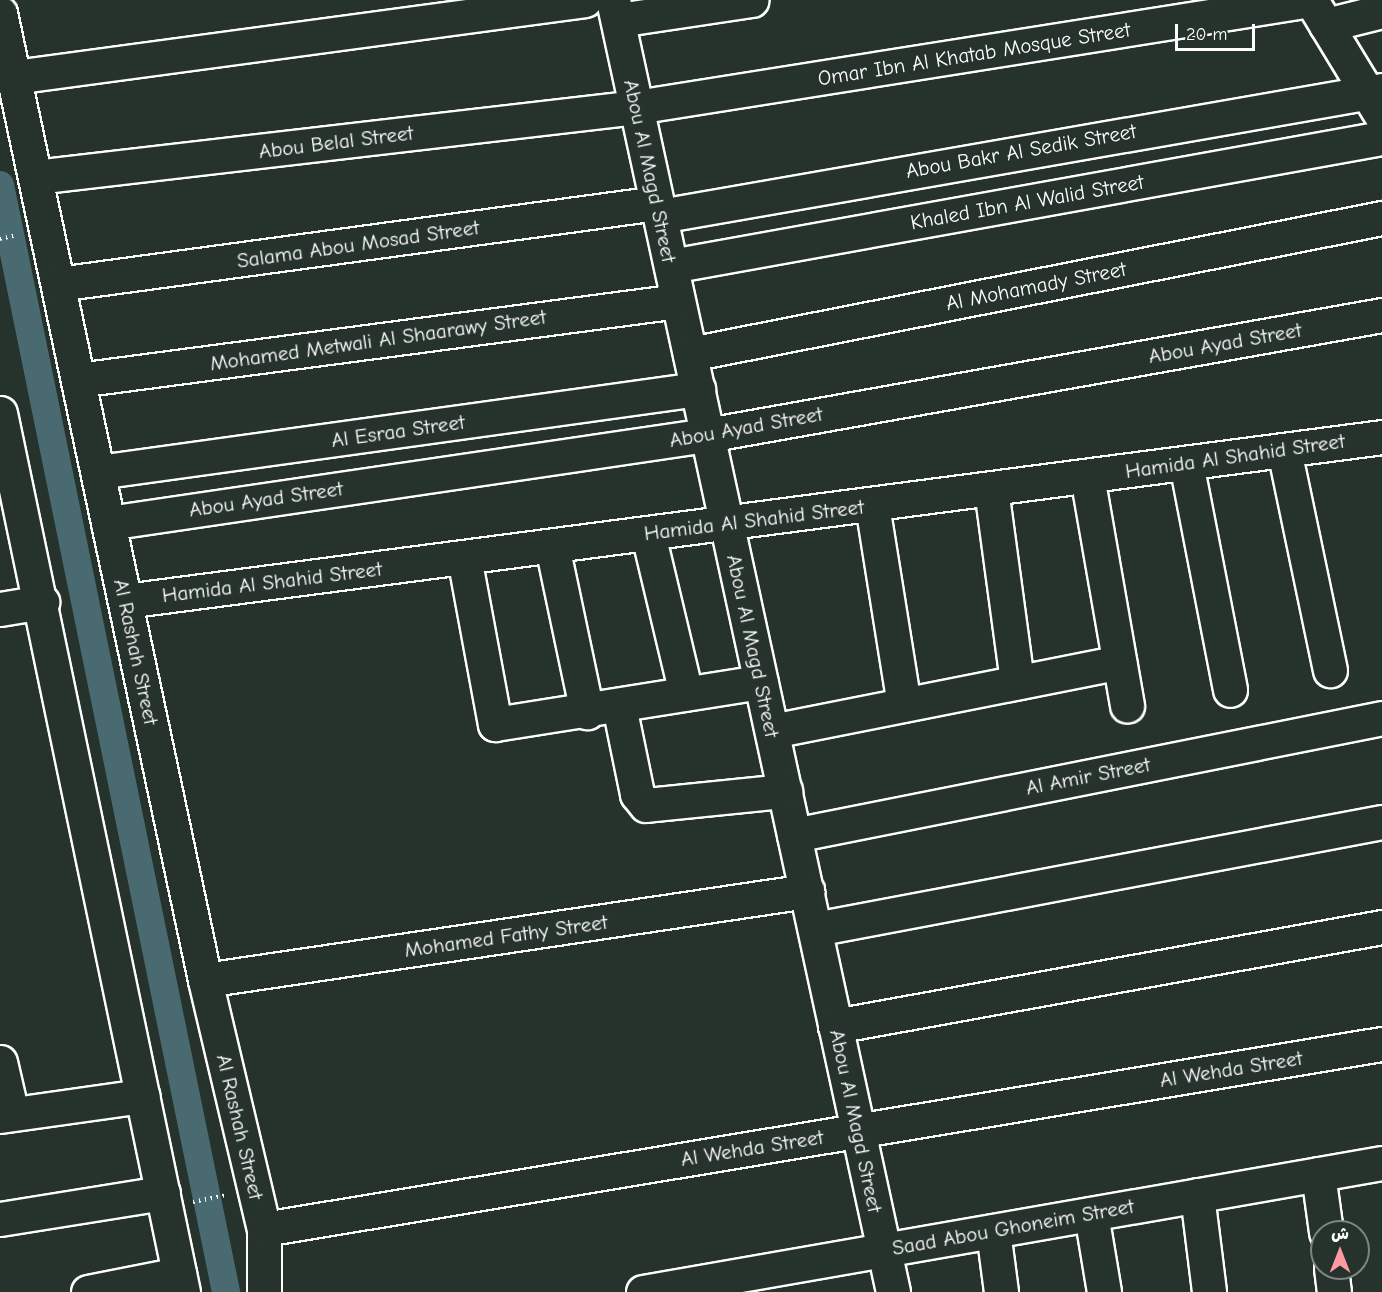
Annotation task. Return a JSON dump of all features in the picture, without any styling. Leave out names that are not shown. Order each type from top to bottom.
[{"type":"street","points":[[14,77],[585,0]]},
{"type":"street","points":[[616,10],[752,0]]},
{"type":"street","points":[[1316,8],[1377,99]]},
{"type":"street","name":"Omar Ibn Al Khatab Mosque Street","points":[[636,107],[1316,8],[1382,11]]},
{"type":"street","name":"Abou Al Magd Street","points":[[616,10],[893,1292]]},
{"type":"street","name":"Al Rashah Street","points":[[0,13],[205,980],[264,1229],[264,1292]]},
{"type":"street","name":"Abou Bakr Al Sedik Street","points":[[659,209],[1377,99]]},
{"type":"street","name":"Abou Belal Street","points":[[35,177],[636,107]]},
{"type":"street","name":"Khaled Ibn Al Walid Street","points":[[671,266],[1382,138]]},
{"type":"street","name":"Salama Abou Mosad Street","points":[[58,284],[659,209]]},
{"type":"street","name":"Al Mohamady Street","points":[[690,354],[1382,218]]},
{"type":"street","name":"Mohamed Metwali Al Shaarawy Street","points":[[78,380],[678,301]]},
{"type":"street","name":"Abou Ayad Street","points":[[108,522],[707,435],[1382,315]]},
{"type":"street","name":"Al Esraa Street","points":[[98,472],[698,389]]},
{"type":"street","points":[[0,413],[42,602],[181,1283],[88,1292]]},
{"type":"street","name":"Hamida Al Shahid Street","points":[[125,601],[1382,437]]},
{"type":"street","points":[[1284,450],[1330,670]]},
{"type":"street","points":[[1186,463],[1230,690]]},
{"type":"street","points":[[1087,476],[1127,706]]},
{"type":"street","points":[[991,489],[1017,682]]},
{"type":"street","points":[[872,505],[904,704]]},
{"type":"street","points":[[648,534],[686,694]]},
{"type":"street","points":[[552,546],[587,712]]},
{"type":"street","points":[[464,557],[491,720],[504,726],[761,682]]},
{"type":"street","points":[[0,609],[42,602]]},
{"type":"street","points":[[771,731],[1119,662]]},
{"type":"street","points":[[619,706],[637,794],[646,805],[785,791]]},
{"type":"street","name":"Al Amir Street","points":[[794,835],[1382,717]]},
{"type":"street","points":[[815,929],[1382,822]]},
{"type":"street","name":"Mohamed Fathy Street","points":[[205,980],[807,891]]},
{"type":"street","points":[[836,1026],[1382,927]]},
{"type":"street","name":"Al Wehda Street","points":[[264,1229],[1382,1044]]},
{"type":"street","points":[[0,1062],[6,1115],[143,1096]]},
{"type":"street","name":"Saad Abou Ghoneim Street","points":[[643,1292],[1382,1163]]},
{"type":"street","points":[[1318,1174],[1324,1220]]},
{"type":"street","points":[[1197,1195],[1209,1292]]},
{"type":"street","points":[[0,1219],[164,1200]]},
{"type":"street","points":[[1091,1214],[1104,1292]]},
{"type":"street","points":[[993,1231],[1001,1292]]},
{"type":"path","points":[[164,1200],[254,1190]]},
{"type":"waterway","points":[[0,185],[226,1292]]}]
